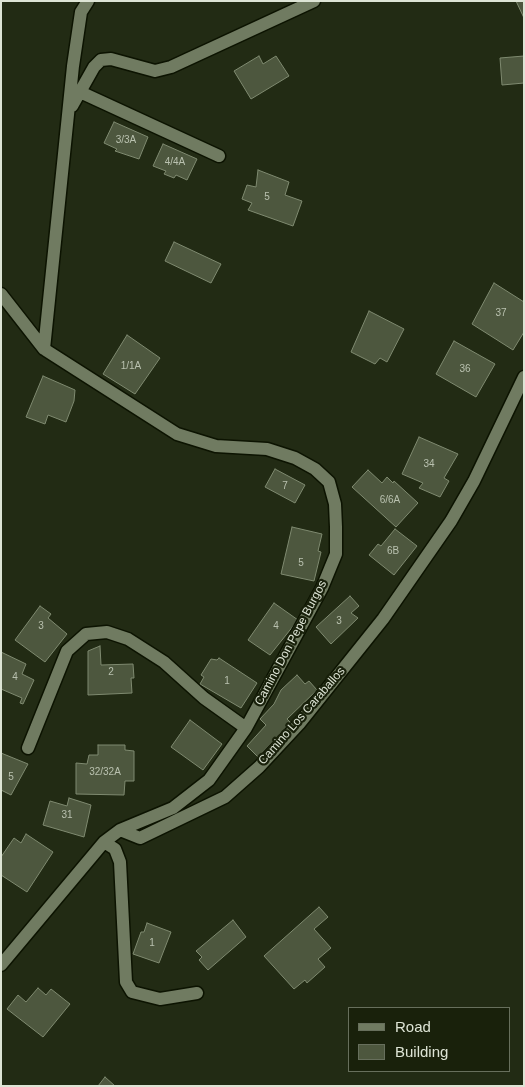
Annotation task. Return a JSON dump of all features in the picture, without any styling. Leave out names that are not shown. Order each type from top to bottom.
[{"type":"street","points":[[44,349],[73,66],[81,12],[88,1]]},
{"type":"street","points":[[69,111],[94,67],[101,60],[111,59],[155,71],[171,67],[314,1]]},
{"type":"street","points":[[80,92],[219,156]]},
{"type":"street","name":"Camino Don Pepe Burgos","points":[[1,294],[44,349],[177,434],[216,446],[267,449],[302,461],[315,469],[329,482],[335,504],[336,554],[322,588],[246,728],[209,780],[173,808],[120,830]]},
{"type":"street","name":"Camino Los Caraballos","points":[[120,830],[140,838],[225,797],[259,767],[299,724],[383,619],[451,521],[474,481],[524,377]]},
{"type":"street","points":[[28,748],[67,651],[86,634],[107,632],[128,639],[164,662],[204,698],[246,728]]},
{"type":"street","points":[[1,964],[104,842],[120,830]]},
{"type":"street","points":[[104,842],[115,849],[120,862],[126,982],[132,992],[160,999],[197,993]]},
{"type":"building","points":[[516,1],[524,1],[524,18]]},
{"type":"building","points":[[259,56],[263,64],[276,56],[289,76],[251,99],[234,71]]},
{"type":"building","points":[[524,56],[524,83],[502,85],[500,58]]},
{"type":"building","points":[[114,122],[148,137],[139,159],[115,151],[117,149],[104,143]]},
{"type":"building","points":[[163,144],[197,159],[187,180],[176,175],[174,178],[164,174],[166,171],[153,166]]},
{"type":"building","points":[[258,170],[289,182],[285,195],[302,201],[293,226],[248,210],[252,203],[242,199],[247,185],[256,187]]},
{"type":"building","points":[[174,242],[221,264],[211,283],[165,261]]},
{"type":"building","points":[[494,283],[524,302],[524,332],[513,350],[472,324]]},
{"type":"building","points":[[369,311],[404,329],[387,362],[380,358],[375,364],[351,352]]},
{"type":"building","points":[[127,335],[160,358],[135,394],[103,374]]},
{"type":"building","points":[[454,341],[495,364],[476,397],[436,374]]},
{"type":"building","points":[[43,376],[75,390],[74,401],[66,422],[48,415],[45,424],[26,417]]},
{"type":"building","points":[[419,437],[458,454],[444,478],[449,481],[440,497],[419,488],[423,483],[402,474]]},
{"type":"building","points":[[275,469],[305,485],[295,503],[265,487]]},
{"type":"building","points":[[368,470],[382,483],[387,477],[393,483],[394,481],[418,503],[396,527],[352,487]]},
{"type":"building","points":[[292,527],[322,534],[318,551],[321,552],[314,581],[281,574]]},
{"type":"building","points":[[395,529],[417,546],[394,575],[369,555],[378,544],[381,546]]},
{"type":"building","points":[[350,596],[359,606],[351,613],[358,618],[331,644],[316,627]]},
{"type":"building","points":[[274,603],[298,620],[270,655],[248,640]]},
{"type":"building","points":[[40,606],[51,614],[48,618],[67,634],[45,662],[15,640]]},
{"type":"building","points":[[100,646],[101,665],[133,664],[134,678],[131,678],[132,693],[88,695],[88,651]]},
{"type":"building","points":[[1,652],[26,664],[22,674],[34,680],[23,704],[20,703],[22,698],[1,689]]},
{"type":"building","points":[[219,658],[257,683],[241,708],[200,684],[204,677],[201,675],[211,659],[217,660]]},
{"type":"building","points":[[297,675],[305,684],[309,681],[317,690],[287,719],[291,723],[258,757],[247,746],[266,725],[260,719],[274,704],[281,690]]},
{"type":"building","points":[[190,720],[222,744],[203,770],[171,747]]},
{"type":"building","points":[[98,745],[125,745],[125,750],[134,751],[134,781],[125,781],[124,795],[76,794],[76,763],[87,764],[89,755],[98,755]]},
{"type":"building","points":[[1,753],[28,764],[11,795],[1,790]]},
{"type":"building","points":[[69,798],[91,805],[84,837],[43,825],[50,801],[67,806]]},
{"type":"building","points":[[26,834],[53,852],[27,892],[1,875],[1,857],[14,838],[21,843]]},
{"type":"building","points":[[319,907],[328,917],[314,929],[331,948],[318,959],[325,967],[307,983],[305,980],[294,989],[264,956]]},
{"type":"building","points":[[233,920],[246,937],[208,970],[199,960],[202,957],[196,951]]},
{"type":"building","points":[[147,923],[171,932],[159,963],[133,954],[141,932],[144,932]]},
{"type":"building","points":[[38,988],[46,995],[51,989],[70,1004],[43,1037],[7,1009],[18,995],[26,1002]]},
{"type":"building","points":[[105,1077],[115,1086],[98,1086]]}]
